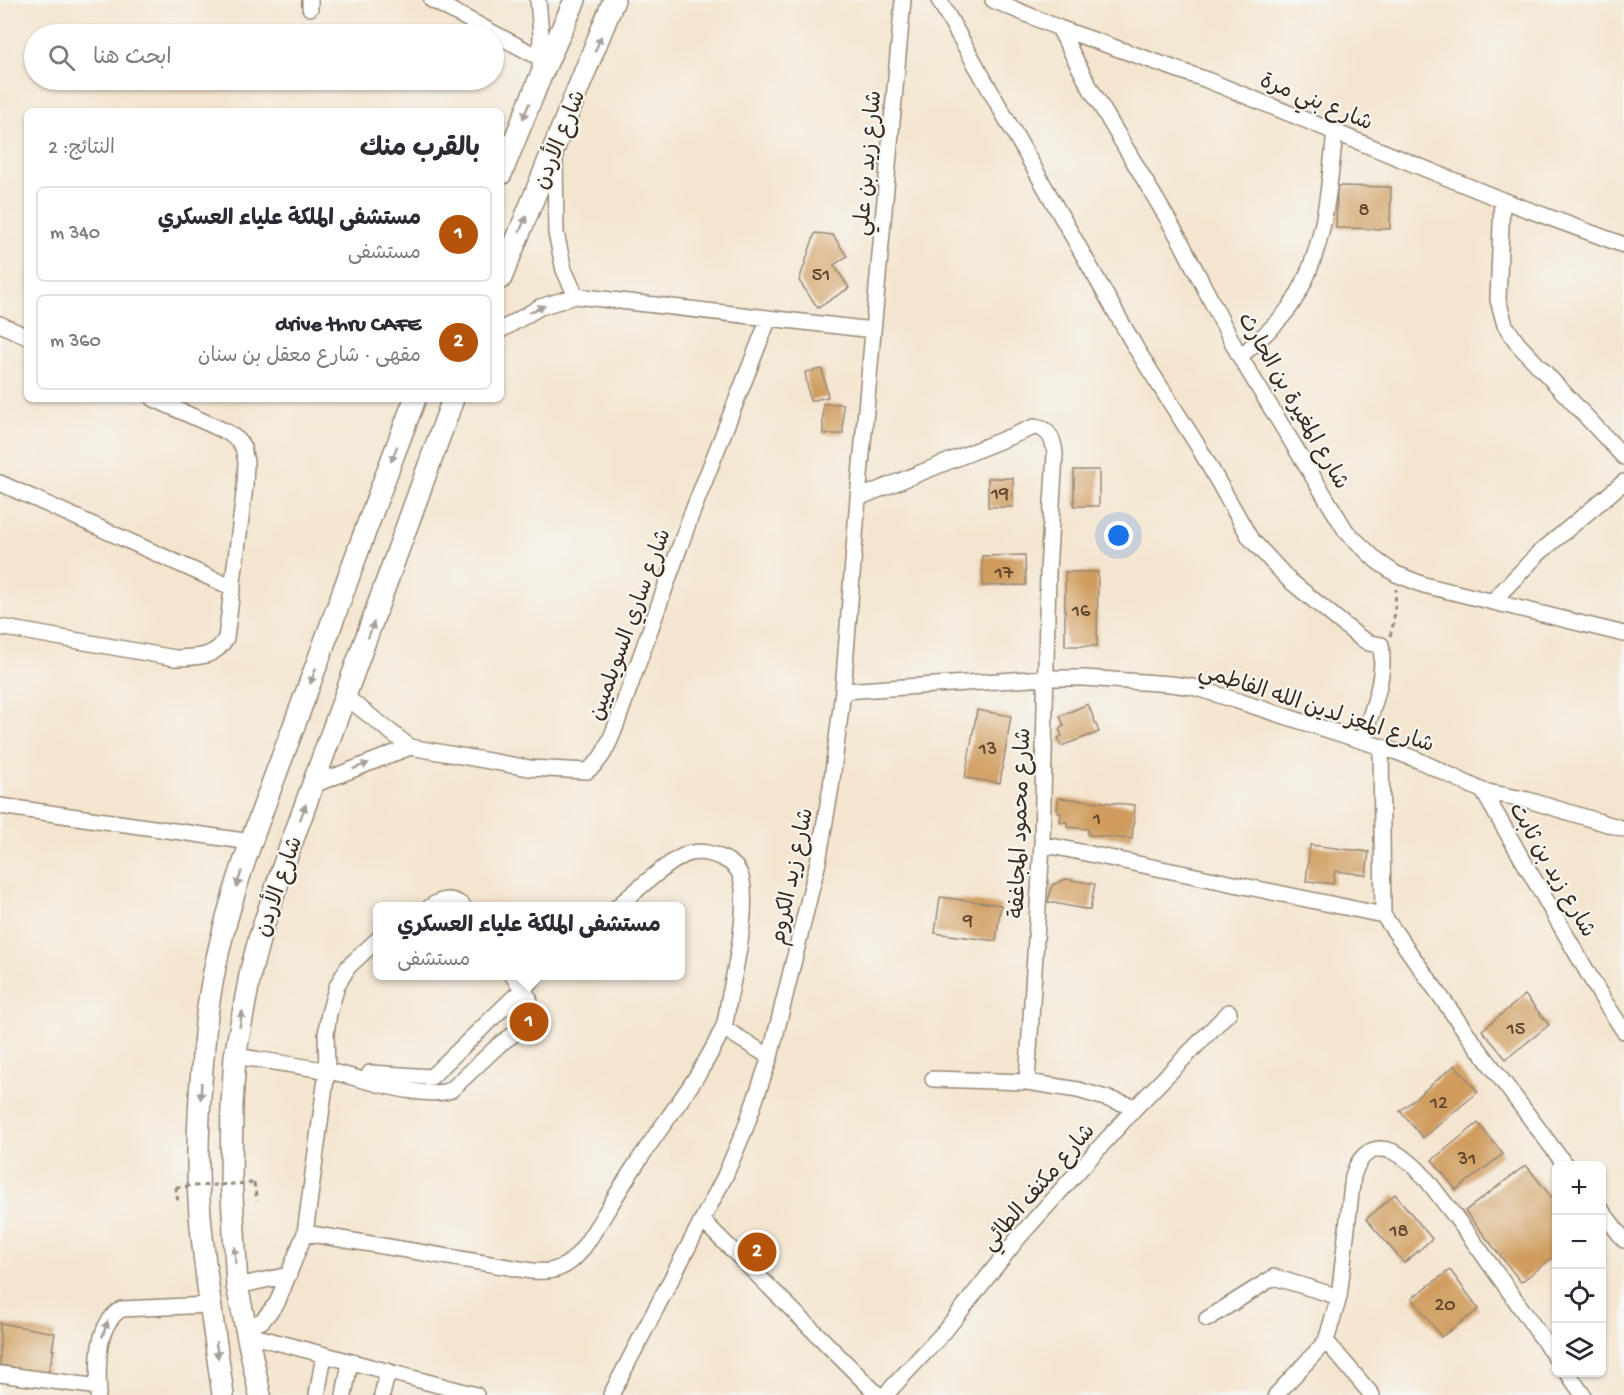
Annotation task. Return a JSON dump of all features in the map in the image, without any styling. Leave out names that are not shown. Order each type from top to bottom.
[{"type":"highway","name":"شارع الأردن","points":[[504,166],[538,80],[575,0]]},
{"type":"highway","name":"شارع الأردن","points":[[504,271],[614,0]]},
{"type":"highway","name":"شارع الأردن","points":[[223,1395],[200,1213],[198,1146],[207,1021],[226,921],[251,842],[376,498],[414,402]]},
{"type":"highway","name":"شارع الأردن","points":[[260,1395],[237,1286],[231,1177],[235,1056],[243,1005],[260,936],[452,402]]},
{"type":"street","points":[[432,0],[477,24]]},
{"type":"street","points":[[538,0],[540,58],[538,80]]},
{"type":"street","name":"شارع زيد بن علي","points":[[873,330],[903,0]]},
{"type":"street","points":[[939,0],[1137,350],[1198,446],[1256,546],[1289,580],[1359,637],[1369,643],[1381,645],[1382,676],[1362,741]]},
{"type":"street","name":"شارع بني مرة","points":[[993,0],[1059,28],[1207,80],[1502,200],[1624,245]]},
{"type":"street","name":"شارع المغيرة بن الحارث","points":[[1059,28],[1088,84],[1180,240],[1240,357],[1346,531],[1365,551],[1396,574],[1424,585],[1622,631]]},
{"type":"street","points":[[504,39],[540,58]]},
{"type":"street","points":[[1240,357],[1275,326],[1294,301],[1309,271],[1327,203],[1335,132]]},
{"type":"street","points":[[555,148],[556,233],[564,270],[576,296]]},
{"type":"street","points":[[1502,200],[1498,300],[1505,325],[1518,344],[1624,457]]},
{"type":"street","points":[[504,328],[540,307],[576,296],[873,330]]},
{"type":"street","name":"شارع ساري السويلميين","points":[[346,697],[410,747],[529,768],[562,771],[587,771],[601,760],[631,687],[690,518],[769,318]]},
{"type":"street","points":[[0,324],[24,336]]},
{"type":"street","name":"شارع زيد الكروم","points":[[611,1395],[702,1220],[745,1129],[770,1057],[819,862],[843,691],[873,330]]},
{"type":"street","points":[[0,627],[174,658],[210,655],[226,638],[245,486],[246,462],[243,447],[227,432],[161,402]]},
{"type":"street","name":"شارع محمود المجاغفة","points":[[858,498],[1034,427],[1042,428],[1052,437],[1055,454],[1048,571],[1042,844],[1027,1082]]},
{"type":"street","points":[[1492,602],[1538,554],[1624,482]]},
{"type":"street","points":[[0,483],[233,588]]},
{"type":"street","name":"شارع المعز لدين الله الفاطمي","points":[[843,691],[1046,678],[1114,680],[1192,687],[1418,760],[1483,791],[1528,800],[1624,829]]},
{"type":"street","points":[[313,785],[410,747]]},
{"type":"street","points":[[1381,747],[1383,915],[1463,1028],[1562,1161]]},
{"type":"street","name":"شارع زيد بن ثابت","points":[[1483,791],[1604,1001],[1624,1030]]},
{"type":"street","points":[[0,806],[251,842]]},
{"type":"street","points":[[1042,844],[1383,915]]},
{"type":"street","points":[[305,1233],[532,1271],[557,1270],[571,1261],[587,1242],[639,1160],[703,1067],[723,1028],[736,965],[742,912],[741,875],[733,865],[719,856],[692,853],[658,873],[623,902]]},
{"type":"street","points":[[438,902],[444,899],[456,902]]},
{"type":"street","points":[[245,1331],[262,1322],[278,1303],[305,1233],[327,1071],[326,1034],[329,1013],[337,986],[348,967],[373,944]]},
{"type":"street","points":[[235,1056],[327,1071],[416,1091],[441,1094],[451,1090],[500,1044],[524,1027],[530,1020],[531,1005],[518,981],[430,1077],[327,1071]]},
{"type":"street","name":"شارع مكنف الطائي","points":[[885,1395],[937,1341],[1019,1237],[1136,1107],[1229,1012]]},
{"type":"street","points":[[723,1028],[770,1057]]},
{"type":"street","points":[[933,1079],[1027,1082],[1078,1090],[1136,1107]]},
{"type":"street","points":[[1276,1395],[1326,1341],[1339,1297],[1353,1176],[1357,1164],[1369,1151],[1376,1149],[1394,1153],[1416,1167],[1552,1351]]},
{"type":"street","points":[[1605,1215],[1624,1240]]},
{"type":"street","points":[[702,1220],[878,1395]]},
{"type":"street","points":[[237,1286],[289,1275]]},
{"type":"street","points":[[1207,1319],[1274,1277],[1339,1297]]},
{"type":"street","points":[[0,1374],[99,1391],[103,1330],[111,1316],[121,1309],[210,1305]]},
{"type":"street","points":[[245,1331],[350,1362],[476,1395]]},
{"type":"street","points":[[1326,1341],[1372,1395]]},
{"type":"street","points":[[317,1395],[324,1354]]},
{"type":"street","points":[[344,1395],[350,1362]]},
{"type":"street","points":[[382,1395],[388,1371]]},
{"type":"street","points":[[1570,1377],[1583,1395]]},
{"type":"street","points":[[415,1395],[419,1380]]},
{"type":"path","points":[[1381,645],[1388,641],[1392,632],[1396,574]]},
{"type":"path","points":[[178,1203],[176,1187],[254,1183],[256,1201]]},
{"type":"building","points":[[1337,186],[1391,187],[1390,229],[1336,228]]},
{"type":"building","points":[[815,233],[833,235],[847,256],[834,265],[849,288],[818,308],[799,281]]},
{"type":"building","points":[[822,369],[828,397],[810,401],[805,372]]},
{"type":"building","points":[[823,404],[843,404],[843,434],[823,434]]},
{"type":"building","points":[[1074,470],[1099,470],[1099,506],[1074,506]]},
{"type":"building","points":[[988,478],[1013,478],[1013,507],[988,507]]},
{"type":"building","points":[[1025,555],[1026,585],[983,586],[982,556]]},
{"type":"building","points":[[1065,572],[1098,572],[1097,646],[1065,646]]},
{"type":"building","points":[[1088,704],[1099,732],[1061,746],[1058,738],[1062,736],[1059,729],[1064,726],[1060,716]]},
{"type":"building","points":[[977,710],[1011,716],[1000,783],[965,778]]},
{"type":"building","points":[[1058,798],[1135,805],[1132,839],[1088,835],[1088,829],[1067,827],[1067,822],[1060,822],[1061,813],[1057,812]]},
{"type":"building","points":[[1310,845],[1369,852],[1366,875],[1335,871],[1333,884],[1306,881]]},
{"type":"building","points":[[1066,879],[1095,884],[1090,910],[1048,902],[1052,885]]},
{"type":"building","points":[[940,897],[1001,905],[996,941],[935,933]]},
{"type":"building","points":[[1525,995],[1549,1025],[1506,1059],[1482,1030]]},
{"type":"building","points":[[1455,1065],[1478,1092],[1423,1138],[1400,1111]]},
{"type":"building","points":[[1478,1123],[1503,1154],[1456,1190],[1432,1160]]},
{"type":"building","points":[[1526,1165],[1552,1198],[1552,1258],[1521,1282],[1465,1211]]},
{"type":"building","points":[[1395,1194],[1432,1239],[1404,1263],[1366,1219]]},
{"type":"building","points":[[1450,1270],[1479,1309],[1441,1337],[1412,1298]]},
{"type":"building","points":[[0,1323],[55,1333],[52,1350],[54,1350],[48,1373],[0,1365]]},
{"type":"place","name":"مستشفى الملكة علياء العسكري","points":[[529,1022]]},
{"type":"place","name":"drive thru CAFE","points":[[757,1252]]}]
